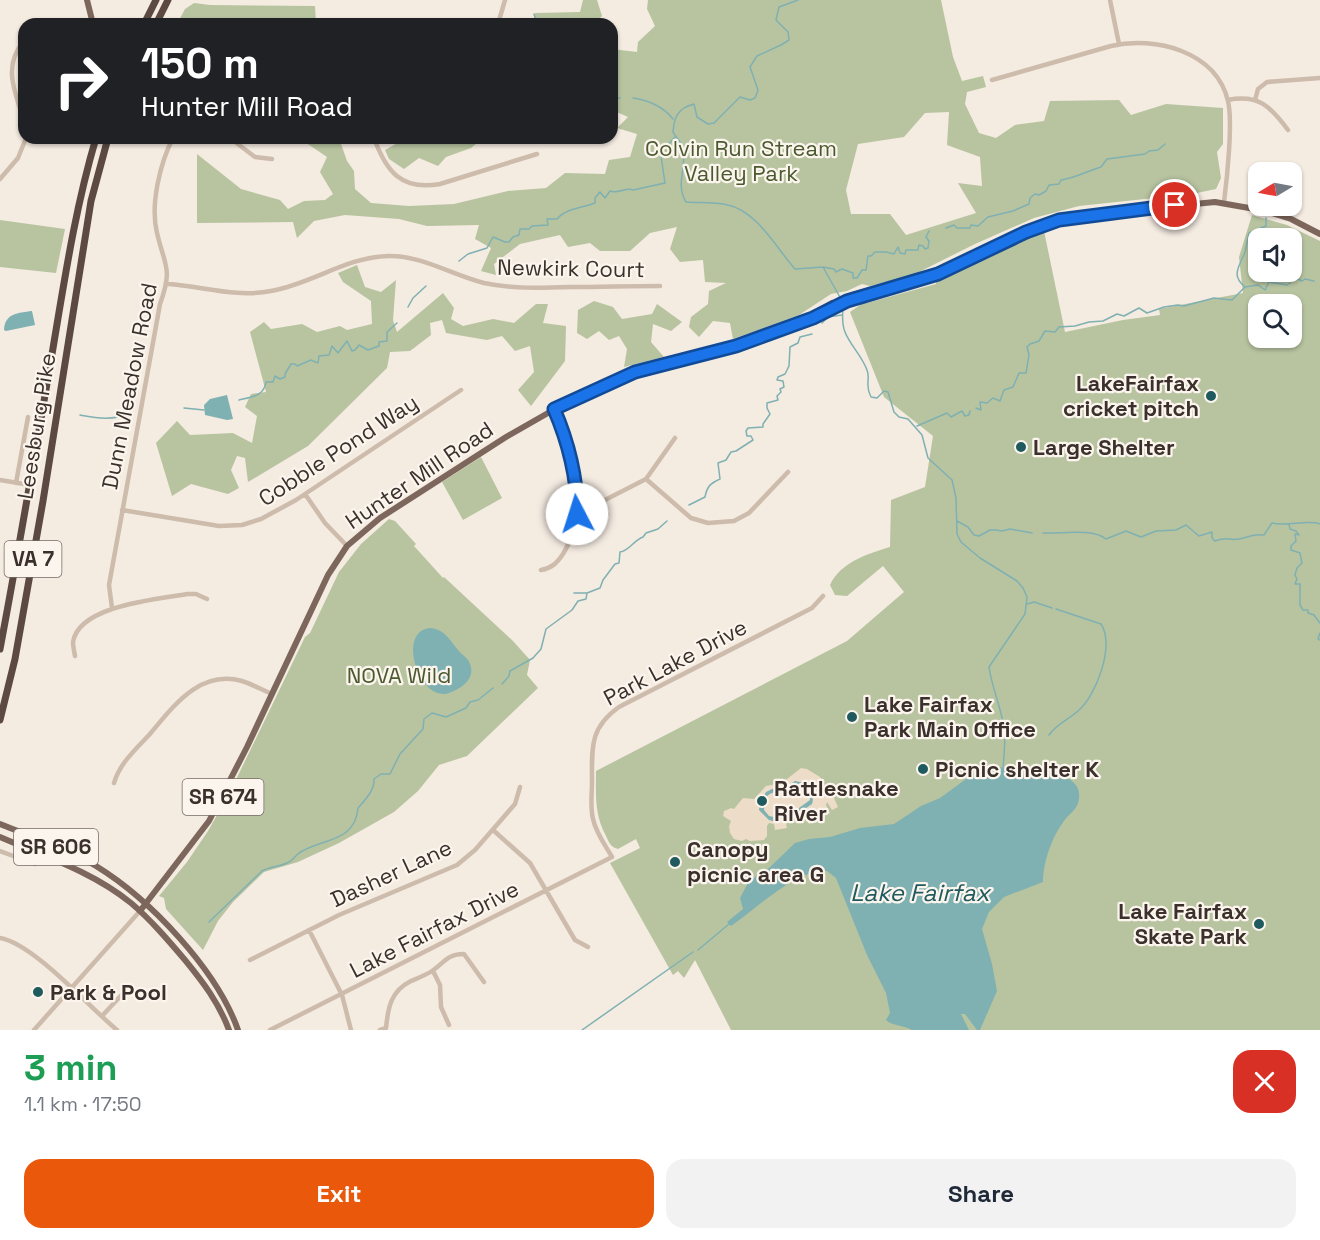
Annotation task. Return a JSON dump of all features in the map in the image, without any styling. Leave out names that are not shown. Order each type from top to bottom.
[{"type":"highway","points":[[147,18],[156,0]]},
{"type":"highway","points":[[159,18],[168,0]]},
{"type":"highway","name":"Leesburg Pike","points":[[0,648],[65,277],[82,188],[94,144]]},
{"type":"highway","name":"Leesburg Pike","points":[[0,720],[15,659],[41,513],[91,201],[106,144]]},
{"type":"main road","points":[[87,0],[92,18]]},
{"type":"main road","name":"Hunter Mill Road","points":[[140,911],[209,821],[328,575],[347,546],[380,518],[421,490],[554,409],[635,372],[736,346],[802,321],[846,299],[880,287],[919,280],[947,271],[1026,232],[1059,220],[1187,203],[1224,202],[1282,215],[1320,234]]},
{"type":"main road","name":"SR 606","points":[[0,824],[83,858],[109,874],[146,904],[184,945],[215,984],[230,1009],[238,1030]]},
{"type":"main road","name":"SR 606","points":[[0,837],[74,868],[99,882],[140,911],[168,940],[206,986],[220,1008],[229,1030]]},
{"type":"street","points":[[500,18],[504,0]]},
{"type":"street","points":[[1110,0],[1119,44]]},
{"type":"street","points":[[992,81],[1119,44],[1152,43],[1189,55],[1212,71],[1220,81],[1228,100],[1230,116],[1224,202]]},
{"type":"street","points":[[18,51],[14,57],[11,72],[18,103]]},
{"type":"street","points":[[1255,100],[1260,86],[1267,82],[1320,78]]},
{"type":"street","points":[[1228,100],[1242,98],[1255,100],[1271,108],[1288,130]]},
{"type":"street","points":[[0,179],[18,159],[24,144]]},
{"type":"street","name":"Dunn Meadow Road","points":[[112,608],[109,585],[158,315],[168,284],[167,267],[155,222],[159,174],[171,144]]},
{"type":"street","points":[[238,144],[255,157],[272,159]]},
{"type":"street","points":[[376,144],[384,163],[394,174],[407,182],[423,186],[440,184],[537,154]]},
{"type":"street","name":"Newkirk Court","points":[[168,284],[210,291],[270,292],[304,283],[347,263],[388,256],[406,257],[483,283],[517,288],[660,286]]},
{"type":"street","name":"Cobble Pond Way","points":[[122,510],[208,525],[231,526],[249,523],[274,514],[461,390]]},
{"type":"street","points":[[541,570],[555,565],[565,551],[575,524],[577,504],[566,440],[554,409]]},
{"type":"street","points":[[16,483],[28,417]]},
{"type":"street","points":[[577,504],[603,501],[646,479],[675,438]]},
{"type":"street","points":[[646,479],[691,518],[708,523],[734,521],[749,513],[788,472]]},
{"type":"street","points":[[0,480],[30,485]]},
{"type":"street","points":[[305,494],[325,523],[347,546]]},
{"type":"street","points":[[75,656],[73,644],[77,633],[89,620],[112,608],[187,594],[196,594],[207,599]]},
{"type":"street","name":"Park Lake Drive","points":[[612,857],[595,826],[592,811],[592,745],[596,732],[604,719],[619,707],[812,608],[823,596]]},
{"type":"street","points":[[114,783],[121,765],[180,700],[194,688],[208,682],[233,679],[272,694]]},
{"type":"street","name":"Dasher Lane","points":[[250,960],[309,930],[447,870],[475,850],[493,830],[515,804],[520,787]]},
{"type":"street","points":[[493,830],[530,863],[575,940],[588,947]]},
{"type":"street","points":[[0,850],[35,864]]},
{"type":"street","name":"Lake Fairfax Drive","points":[[270,1030],[612,857]]},
{"type":"street","points":[[34,1030],[140,911]]},
{"type":"street","points":[[309,930],[342,995],[351,1030]]},
{"type":"street","points":[[0,938],[23,947],[117,1030]]},
{"type":"street","points":[[380,1030],[387,1029],[387,1010],[394,993],[408,982],[433,971],[442,961],[456,954],[464,954],[484,982]]},
{"type":"street","points":[[433,971],[440,985],[441,1007],[449,1025]]},
{"type":"street","points":[[102,1016],[129,987]]},
{"type":"green space","points":[[583,0],[597,0],[602,16],[600,18],[535,18],[535,13],[580,12]]},
{"type":"green space","name":"Colvin Run Stream Valley Park","points":[[648,0],[941,0],[953,57],[962,81],[983,76],[986,87],[967,92],[965,104],[979,133],[996,138],[1015,125],[1044,121],[1050,101],[1119,100],[1131,115],[1166,104],[1223,108],[1223,144],[1217,152],[1221,178],[1216,189],[1192,194],[1079,206],[1034,218],[913,275],[870,286],[862,284],[847,291],[831,294],[799,315],[733,339],[730,323],[713,321],[699,337],[689,327],[691,317],[708,304],[709,291],[726,283],[705,282],[703,260],[680,262],[670,249],[677,227],[650,233],[630,251],[600,251],[590,243],[568,247],[560,235],[520,244],[494,264],[496,275],[481,271],[491,248],[475,239],[479,225],[427,226],[399,219],[345,215],[314,221],[297,238],[293,222],[197,223],[197,154],[241,189],[280,200],[288,209],[304,201],[325,200],[333,194],[320,172],[327,157],[308,144],[341,144],[347,161],[354,171],[355,189],[371,203],[409,206],[454,204],[508,191],[546,188],[565,173],[605,174],[609,160],[630,157],[637,134],[618,128],[628,117],[618,113],[618,50],[637,52],[638,42],[655,26],[647,9]],"holes":[[[949,112],[947,145],[980,157],[982,186],[958,183],[976,213],[906,235],[890,214],[851,214],[846,190],[858,144],[904,137],[925,113]]]},
{"type":"green space","points":[[194,3],[315,6],[316,18],[180,18],[185,9]]},
{"type":"green space","points":[[396,144],[476,144],[446,157],[438,166],[419,158],[404,169],[389,159],[385,150]]},
{"type":"green space","points":[[1252,216],[1293,228],[1248,228],[1248,282],[1302,282],[1302,232],[1320,241],[1320,1030],[731,1030],[695,960],[684,978],[678,971],[673,975],[610,863],[640,848],[636,839],[618,849],[609,842],[598,812],[596,771],[847,641],[904,592],[883,566],[847,596],[835,595],[830,585],[841,570],[848,565],[864,556],[890,547],[891,500],[925,487],[933,436],[884,397],[850,312],[866,301],[867,303],[936,284],[936,281],[1044,231],[1065,332],[1160,315],[1159,309],[1243,293],[1239,257]]},
{"type":"green space","points":[[0,220],[65,229],[56,273],[0,267]]},
{"type":"green space","points":[[357,265],[365,287],[381,292],[396,280],[393,320],[397,332],[443,293],[454,308],[451,319],[463,326],[493,319],[514,323],[536,304],[548,304],[543,323],[566,326],[565,361],[531,406],[518,390],[534,372],[530,346],[515,351],[502,336],[487,340],[446,333],[442,320],[430,323],[431,335],[410,351],[390,352],[387,368],[308,446],[248,482],[245,458],[237,456],[231,470],[239,488],[228,494],[191,484],[172,496],[156,443],[177,421],[190,435],[233,433],[252,443],[257,416],[245,407],[251,394],[266,392],[250,332],[264,322],[271,329],[302,324],[317,332],[340,326],[347,330],[372,324],[371,301],[343,282],[338,273]]},
{"type":"green space","points":[[594,301],[613,307],[622,319],[652,314],[657,304],[682,322],[671,331],[653,324],[651,342],[664,357],[624,367],[627,349],[619,336],[609,340],[599,331],[587,339],[577,333],[578,310]]},
{"type":"green space","points":[[481,457],[502,498],[463,520],[442,482]]},
{"type":"green space","name":"NOVA Wild","points":[[389,519],[395,521],[443,578],[513,641],[530,660],[527,675],[538,688],[467,756],[439,765],[418,791],[394,812],[339,843],[298,862],[264,872],[233,902],[218,921],[203,950],[166,909],[164,898],[159,896],[187,862],[230,792],[339,572],[361,544]]},
{"type":"shaded area","points":[[801,768],[820,777],[822,780],[820,782],[829,798],[833,796],[838,807],[832,810],[827,802],[830,813],[809,824],[804,815],[812,811],[811,809],[786,823],[787,828],[775,830],[774,824],[769,823],[764,840],[734,839],[730,833],[731,821],[723,816],[724,811],[734,809],[743,798],[754,799],[766,786],[782,783]]},
{"type":"water","points":[[32,311],[35,325],[4,330],[10,317],[17,313]]},
{"type":"water","points":[[227,395],[233,419],[227,420],[205,415],[204,405],[210,399]]},
{"type":"water","points":[[431,628],[446,636],[471,666],[468,681],[449,693],[438,693],[428,687],[420,677],[415,665],[413,652],[415,640],[420,631]]},
{"type":"water","name":"Lake Fairfax","points":[[997,767],[1008,768],[1011,774],[1065,777],[1077,787],[1079,798],[1076,808],[1064,821],[1052,842],[1046,858],[1043,882],[1004,897],[989,912],[982,929],[997,991],[980,1030],[977,1030],[965,1014],[961,1014],[969,1030],[912,1030],[886,1020],[890,1013],[886,993],[867,955],[836,878],[827,871],[802,876],[777,891],[731,926],[727,922],[743,909],[740,898],[749,881],[769,868],[795,843],[830,837],[860,828],[894,824],[921,806],[940,798],[977,771],[993,773]]},
{"type":"water","name":"Rattlesnake River","points":[[807,780],[811,783],[812,804],[790,819],[788,816],[810,800],[809,793],[798,784],[771,793],[765,799],[764,810],[769,816],[774,817],[776,822],[769,820],[759,810],[760,802],[766,792],[784,788],[795,781],[805,783]]},
{"type":"waterway","points":[[798,0],[779,7],[776,20],[788,32],[789,40],[757,56],[750,67],[758,90],[755,98],[750,100],[740,97],[714,123],[708,124],[697,117],[694,104],[684,108],[678,114],[673,132],[681,144],[684,156],[681,189],[686,202],[728,205],[748,215],[766,232],[795,269],[823,267],[841,299]]},
{"type":"waterway","points":[[534,14],[535,18]]},
{"type":"waterway","points":[[633,98],[655,105],[673,119]]},
{"type":"waterway","points":[[459,261],[468,254],[487,248],[493,237],[509,242],[513,237],[519,235],[520,229],[548,225],[547,219],[557,219],[570,210],[595,203],[595,198],[600,192],[605,198],[610,191],[633,190],[665,183],[661,156],[665,144],[669,144],[675,137]]},
{"type":"waterway","points":[[946,228],[954,225],[957,228],[978,226],[988,217],[1013,211],[1029,204],[1030,198],[1046,191],[1049,185],[1059,184],[1061,180],[1101,167],[1107,159],[1145,154],[1158,150],[1165,144]]},
{"type":"waterway","points":[[1245,287],[1240,283],[1237,274],[1249,233],[1266,226],[1266,218]]},
{"type":"waterway","points":[[823,267],[834,269],[836,272],[842,269],[853,273],[853,278],[857,278],[862,270],[866,270],[868,256],[875,252],[894,254],[898,247],[900,253],[905,254],[906,250],[918,250],[919,245],[925,249],[928,248],[929,241],[926,237],[929,231]]},
{"type":"waterway","points":[[976,408],[981,410],[980,402],[987,403],[993,398],[1000,401],[1004,390],[1013,387],[1019,373],[1026,373],[1029,355],[1027,347],[1039,341],[1045,331],[1055,332],[1059,327],[1103,321],[1117,314],[1124,316],[1139,308],[1147,313],[1164,307],[1184,306],[1214,298],[1232,300],[1245,287],[1258,285],[1265,290],[1269,282],[1287,285],[1296,278],[1302,281],[1305,279],[1314,281]]},
{"type":"waterway","points":[[408,307],[413,298],[426,286]]},
{"type":"waterway","points":[[843,304],[844,329],[867,370],[871,397],[877,398],[884,391],[888,392],[894,412],[899,417],[908,419],[922,435],[928,458],[952,480],[956,498],[957,534],[961,542],[980,558],[1017,581],[1027,597],[1025,614],[989,667],[1004,728],[1003,767]]},
{"type":"waterway","points":[[822,323],[828,317],[842,315]]},
{"type":"waterway","points":[[239,400],[260,393],[266,382],[273,382],[275,376],[280,379],[285,377],[291,364],[297,366],[311,360],[318,363],[319,356],[329,355],[332,346],[338,353],[347,341],[352,351],[359,345],[368,350],[379,346],[379,342],[387,341],[387,332],[397,323]]},
{"type":"waterway","points":[[689,505],[705,497],[710,485],[720,479],[718,463],[726,460],[731,452],[753,440],[751,436],[747,436],[748,428],[763,427],[770,414],[767,403],[778,400],[780,389],[784,387],[783,381],[777,380],[785,374],[789,366],[790,347],[798,343],[800,337],[812,334]]},
{"type":"waterway","points":[[184,408],[204,410]]},
{"type":"waterway","points":[[917,426],[947,413],[951,417],[962,411],[965,416],[969,415],[970,411]]},
{"type":"waterway","points":[[80,415],[111,418],[129,413]]},
{"type":"waterway","points":[[502,684],[510,671],[533,658],[541,649],[546,629],[572,610],[578,601],[586,599],[587,593],[600,588],[615,564],[619,563],[620,552],[667,521]]},
{"type":"waterway","points":[[957,521],[968,527],[974,535],[979,536],[990,530],[1010,529],[1032,533]]},
{"type":"waterway","points":[[1043,533],[1085,533],[1106,539],[1126,531],[1141,537],[1156,531],[1176,530],[1186,525],[1199,536],[1212,532],[1212,538],[1215,541],[1264,535],[1272,523],[1320,524]]},
{"type":"waterway","points":[[1289,524],[1290,529],[1299,535],[1295,534],[1296,541],[1291,546],[1291,550],[1300,553],[1302,563],[1295,575],[1297,579],[1295,584],[1300,584],[1300,605],[1303,610],[1308,610],[1308,613],[1314,615],[1320,623]]},
{"type":"waterway","points":[[574,593],[587,593]]},
{"type":"waterway","points":[[1027,604],[1034,602],[1052,608]]},
{"type":"waterway","points":[[1049,735],[1085,704],[1102,670],[1106,645],[1105,633],[1101,624],[1056,609]]},
{"type":"waterway","points":[[1320,633],[1318,639],[1320,640]]},
{"type":"waterway","points":[[209,922],[262,871],[289,862],[308,848],[336,838],[351,828],[358,808],[371,791],[374,779],[381,774],[390,774],[400,754],[423,729],[424,719],[432,713],[446,717],[466,708],[470,702],[478,700],[493,688]]},
{"type":"waterway","points":[[698,950],[729,924]]},
{"type":"waterway","points":[[582,1030],[693,952]]},
{"type":"place","name":"LakeFairfax cricket pitch","points":[[1211,396]]},
{"type":"place","name":"Large Shelter","points":[[1021,447]]},
{"type":"place","name":"Lake Fairfax Park Main Office","points":[[852,717]]},
{"type":"place","name":"Picnic shelter K","points":[[923,769]]},
{"type":"place","name":"Rattlesnake River","points":[[762,801]]},
{"type":"place","name":"Canopy picnic area G","points":[[675,862]]},
{"type":"place","name":"Lake Fairfax Skate Park","points":[[1259,924]]},
{"type":"place","name":"Park & Pool","points":[[38,992]]},
{"type":"route","points":[[577,514],[576,491],[566,440],[554,409],[635,372],[736,346],[813,318],[830,308],[861,296],[906,285],[947,271],[1026,232],[1059,220],[1082,215],[1175,205]]}]
